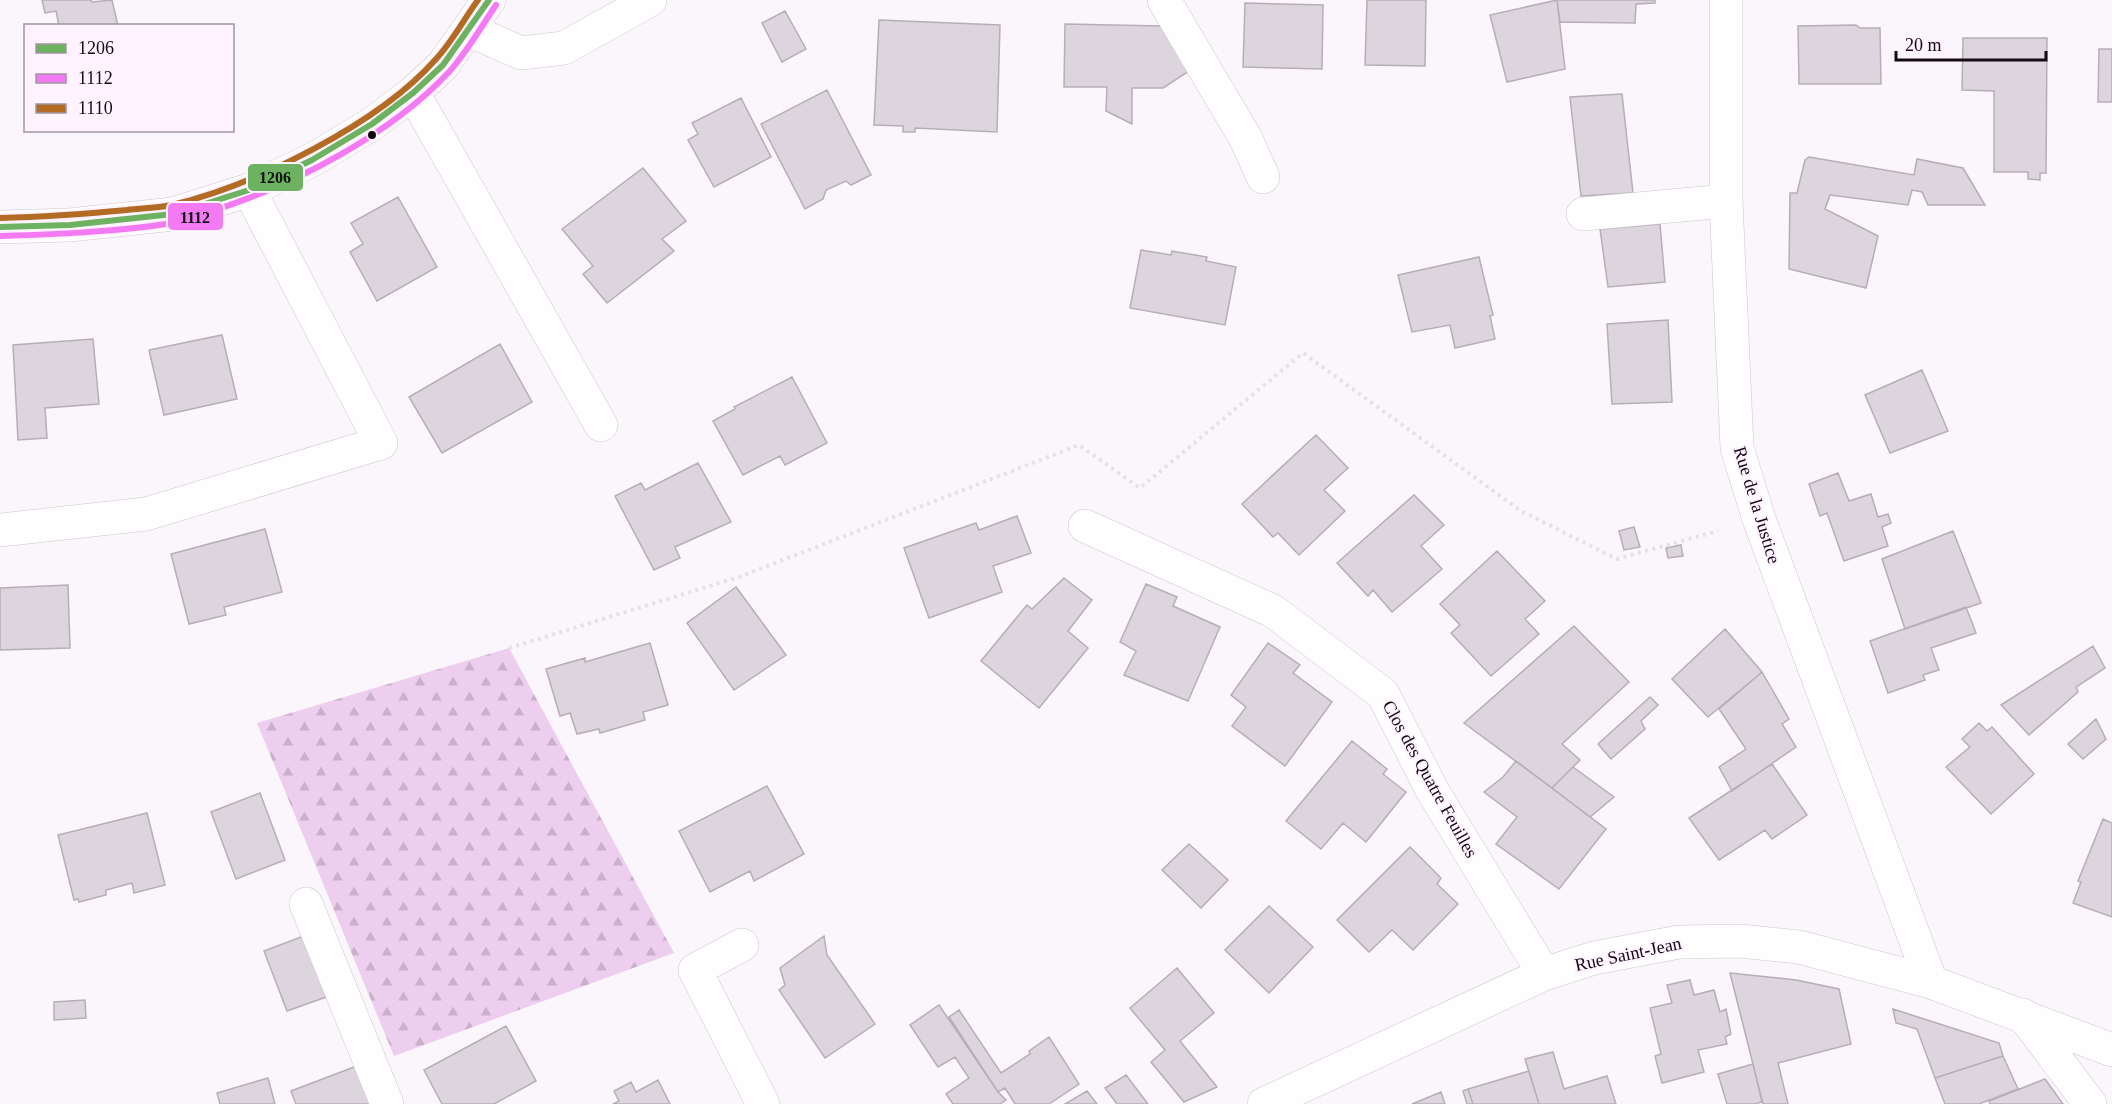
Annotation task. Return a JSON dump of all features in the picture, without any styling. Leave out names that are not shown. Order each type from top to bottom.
[{"type":"street","points":[[0,227],[70,225],[173,214],[249,190],[312,160],[372,124],[413,93],[443,65],[489,0]]},
{"type":"street","points":[[469,30],[521,53],[564,48],[650,0]]},
{"type":"street","points":[[1164,0],[1246,139],[1263,177]]},
{"type":"street","name":"Rue de la Justice","points":[[1726,0],[1725,201],[1737,448],[1759,519],[1931,982]]},
{"type":"street","points":[[413,93],[601,426]]},
{"type":"street","points":[[0,530],[146,514],[381,443],[249,190]]},
{"type":"street","points":[[1583,214],[1725,201]]},
{"type":"street","name":"Clos des Quatre Feuilles","points":[[1085,526],[1273,611],[1383,694],[1432,790],[1544,974]]},
{"type":"street","points":[[306,904],[387,1104]]},
{"type":"street","name":"Rue Saint-Jean","points":[[1264,1104],[1544,974],[1594,958],[1679,942],[1740,941],[1800,947],[1931,982],[2112,1050]]},
{"type":"street","points":[[742,945],[694,970],[763,1104]]},
{"type":"street","points":[[2023,1015],[2090,1104]]},
{"type":"green space","points":[[509,648],[674,953],[394,1056],[257,723]]},
{"type":"building","points":[[42,0],[91,0],[92,2],[112,0],[118,24],[59,24],[56,11],[45,13]]},
{"type":"building","points":[[1367,0],[1426,0],[1425,66],[1365,65]]},
{"type":"building","points":[[1557,0],[1655,0],[1655,3],[1636,4],[1635,23],[1560,22]]},
{"type":"building","points":[[1557,0],[1565,69],[1507,82],[1490,15]]},
{"type":"building","points":[[1245,3],[1323,5],[1322,69],[1243,67]]},
{"type":"building","points":[[785,11],[806,49],[782,62],[762,23]]},
{"type":"building","points":[[879,20],[1000,25],[997,132],[915,128],[915,132],[903,132],[903,126],[874,125]]},
{"type":"building","points":[[1065,24],[1162,26],[1189,71],[1163,88],[1132,88],[1132,124],[1106,111],[1107,87],[1064,87]]},
{"type":"building","points":[[1856,25],[1860,28],[1880,28],[1881,84],[1799,84],[1798,26]]},
{"type":"building","points":[[1963,38],[2047,38],[2046,173],[2040,173],[2040,180],[2028,179],[2028,172],[1994,172],[1994,91],[1962,90]]},
{"type":"building","points":[[2099,49],[2112,49],[2112,102],[2098,102]]},
{"type":"building","points":[[827,90],[871,175],[851,185],[846,181],[826,190],[823,199],[805,209],[761,124]]},
{"type":"building","points":[[1622,94],[1633,193],[1581,196],[1570,97]]},
{"type":"building","points":[[741,98],[771,157],[714,187],[688,140],[698,134],[692,123]]},
{"type":"building","points":[[1809,157],[1914,175],[1917,159],[1963,168],[1985,205],[1928,205],[1922,192],[1912,190],[1908,205],[1830,195],[1825,209],[1878,236],[1866,288],[1789,269],[1790,193],[1797,193],[1805,160]]},
{"type":"building","points":[[643,168],[686,221],[662,239],[674,251],[607,303],[583,274],[593,266],[562,229]]},
{"type":"building","points":[[398,197],[437,267],[377,301],[350,252],[363,244],[351,223]]},
{"type":"building","points":[[1660,224],[1665,282],[1608,287],[1600,229]]},
{"type":"building","points":[[1141,250],[1171,255],[1172,251],[1207,257],[1206,261],[1236,267],[1225,325],[1130,308]]},
{"type":"building","points":[[1479,257],[1493,315],[1490,316],[1495,339],[1455,348],[1450,325],[1412,332],[1398,275]]},
{"type":"building","points":[[1668,320],[1672,402],[1612,404],[1607,324]]},
{"type":"building","points":[[222,335],[237,399],[164,415],[149,350]]},
{"type":"building","points":[[93,339],[99,404],[45,408],[47,438],[18,440],[13,345]]},
{"type":"building","points":[[500,344],[532,402],[442,453],[409,397]]},
{"type":"building","points":[[1922,370],[1948,431],[1890,453],[1865,395]]},
{"type":"building","points":[[792,377],[827,443],[785,465],[780,456],[743,475],[713,421],[735,409],[734,407]]},
{"type":"building","points":[[1316,435],[1348,468],[1324,490],[1345,511],[1299,555],[1278,533],[1273,537],[1242,504]]},
{"type":"building","points":[[698,463],[731,522],[675,547],[680,558],[654,570],[615,496],[641,483],[645,490]]},
{"type":"building","points":[[1838,473],[1849,501],[1871,494],[1878,517],[1888,514],[1891,523],[1882,527],[1888,546],[1844,561],[1827,513],[1820,516],[1809,484]]},
{"type":"building","points":[[1414,495],[1444,525],[1421,546],[1442,569],[1392,612],[1373,590],[1368,596],[1337,563]]},
{"type":"building","points":[[1017,516],[1031,553],[993,566],[1002,592],[929,618],[904,548],[976,523],[979,530]]},
{"type":"building","points":[[1634,527],[1640,547],[1624,550],[1619,531]]},
{"type":"building","points":[[265,529],[282,592],[224,607],[226,615],[189,624],[171,554]]},
{"type":"building","points":[[1953,531],[1981,603],[1905,629],[1882,559]]},
{"type":"building","points":[[1681,545],[1683,556],[1668,558],[1666,548]]},
{"type":"building","points":[[1497,551],[1545,601],[1525,619],[1539,634],[1491,676],[1451,633],[1460,625],[1440,604]]},
{"type":"building","points":[[1064,578],[1092,600],[1068,631],[1088,648],[1039,708],[981,661],[1027,605],[1032,609]]},
{"type":"building","points":[[1146,584],[1177,597],[1173,606],[1220,627],[1188,701],[1124,675],[1136,651],[1120,642]]},
{"type":"building","points":[[68,585],[70,648],[0,650],[0,588]]},
{"type":"building","points":[[736,587],[786,655],[734,690],[687,623]]},
{"type":"building","points":[[1966,607],[1976,633],[1931,648],[1939,670],[1923,675],[1925,680],[1888,693],[1870,641]]},
{"type":"building","points":[[1574,626],[1629,682],[1562,744],[1580,760],[1552,788],[1464,723]]},
{"type":"building","points":[[1725,629],[1762,672],[1708,717],[1672,679]]},
{"type":"building","points":[[650,643],[668,705],[643,712],[645,720],[600,733],[599,729],[577,734],[570,713],[560,716],[546,669],[585,658],[585,662]]},
{"type":"building","points":[[1268,643],[1300,665],[1293,673],[1332,702],[1285,766],[1232,726],[1246,707],[1231,695]]},
{"type":"building","points":[[2093,646],[2105,668],[2076,687],[2078,692],[2029,735],[2001,705]]},
{"type":"building","points":[[1762,672],[1789,719],[1782,724],[1796,747],[1732,791],[1719,767],[1746,749],[1719,709]]},
{"type":"building","points":[[1650,697],[1658,705],[1641,721],[1645,729],[1611,759],[1598,744]]},
{"type":"building","points":[[2096,719],[2106,739],[2083,759],[2068,744]]},
{"type":"building","points":[[1979,723],[1987,731],[1992,727],[2034,774],[1991,814],[1946,767],[1970,747],[1962,739]]},
{"type":"building","points":[[1352,741],[1387,769],[1383,774],[1406,792],[1366,842],[1343,823],[1321,849],[1286,821]]},
{"type":"building","points":[[1516,761],[1606,829],[1559,889],[1496,844],[1517,817],[1484,792],[1503,777]]},
{"type":"building","points":[[1772,764],[1807,815],[1772,839],[1765,830],[1719,860],[1689,818]]},
{"type":"building","points":[[1573,767],[1614,797],[1590,817],[1552,788]]},
{"type":"building","points":[[767,786],[804,854],[754,881],[750,871],[710,892],[679,831]]},
{"type":"building","points":[[260,793],[285,860],[236,879],[211,812]]},
{"type":"building","points":[[147,813],[165,885],[134,893],[132,883],[106,890],[106,895],[79,902],[78,899],[74,900],[58,835]]},
{"type":"building","points":[[2103,819],[2112,823],[2112,917],[2073,903],[2081,882],[2078,881]]},
{"type":"building","points":[[1189,844],[1228,880],[1201,908],[1162,870]]},
{"type":"building","points":[[1410,847],[1441,878],[1437,884],[1458,904],[1413,950],[1392,930],[1369,952],[1337,920]]},
{"type":"building","points":[[1269,906],[1313,947],[1269,993],[1225,950]]},
{"type":"building","points":[[309,934],[332,995],[287,1011],[264,951]]},
{"type":"building","points":[[824,936],[827,955],[875,1024],[825,1058],[779,990],[785,985],[780,968]]},
{"type":"building","points":[[1177,968],[1214,1013],[1180,1041],[1217,1087],[1184,1102],[1151,1062],[1165,1050],[1130,1008]]},
{"type":"building","points":[[1730,973],[1796,980],[1839,989],[1851,1044],[1778,1063],[1788,1104],[1763,1104]]},
{"type":"building","points":[[1690,980],[1694,995],[1714,990],[1720,1012],[1726,1009],[1731,1034],[1725,1037],[1727,1044],[1698,1050],[1704,1072],[1662,1083],[1655,1056],[1661,1054],[1650,1008],[1672,1003],[1667,985]]},
{"type":"building","points":[[85,1000],[86,1018],[54,1020],[54,1002]]},
{"type":"building","points":[[939,1005],[998,1092],[1006,1100],[1000,1104],[953,1104],[946,1094],[969,1078],[955,1057],[938,1067],[910,1025]]},
{"type":"building","points":[[1893,1009],[1999,1043],[2003,1056],[1935,1078],[1917,1029],[1896,1023]]},
{"type":"building","points":[[959,1010],[1001,1073],[1030,1054],[1029,1051],[1049,1037],[1079,1084],[1049,1104],[1015,1104],[1005,1088],[998,1092],[949,1017]]},
{"type":"building","points":[[506,1026],[536,1081],[494,1104],[442,1104],[424,1070]]},
{"type":"building","points":[[1553,1052],[1564,1089],[1607,1076],[1616,1104],[1539,1104],[1525,1059]]},
{"type":"building","points":[[2003,1056],[2018,1089],[1979,1104],[1945,1104],[1935,1078]]},
{"type":"building","points":[[362,1064],[376,1104],[296,1104],[291,1091]]},
{"type":"building","points":[[1753,1064],[1762,1102],[1727,1104],[1718,1074]]},
{"type":"building","points":[[1529,1071],[1539,1104],[1473,1104],[1468,1089]]},
{"type":"building","points":[[1126,1075],[1148,1104],[1117,1104],[1105,1088]]},
{"type":"building","points":[[268,1078],[275,1104],[220,1104],[217,1093]]},
{"type":"building","points":[[2045,1079],[2063,1104],[1990,1104],[1989,1101]]},
{"type":"building","points":[[658,1080],[670,1104],[613,1104],[619,1101],[614,1091],[631,1082],[636,1092]]},
{"type":"building","points":[[1468,1089],[1473,1104],[1467,1104],[1463,1091]]},
{"type":"building","points":[[1087,1091],[1097,1104],[1065,1104]]},
{"type":"building","points":[[1441,1092],[1445,1104],[1412,1104]]},
{"type":"transit line","name":"1110","points":[[0,218],[167,206],[205,196],[277,167],[349,128],[412,83],[442,52],[478,0]]},
{"type":"transit line","name":"1206","points":[[0,227],[70,225],[173,214],[249,190],[312,160],[372,124],[413,93],[443,65],[489,0]]},
{"type":"transit line","name":"1112","points":[[0,236],[109,231],[178,222],[275,187],[339,155],[399,117],[456,64],[496,5]]}]
